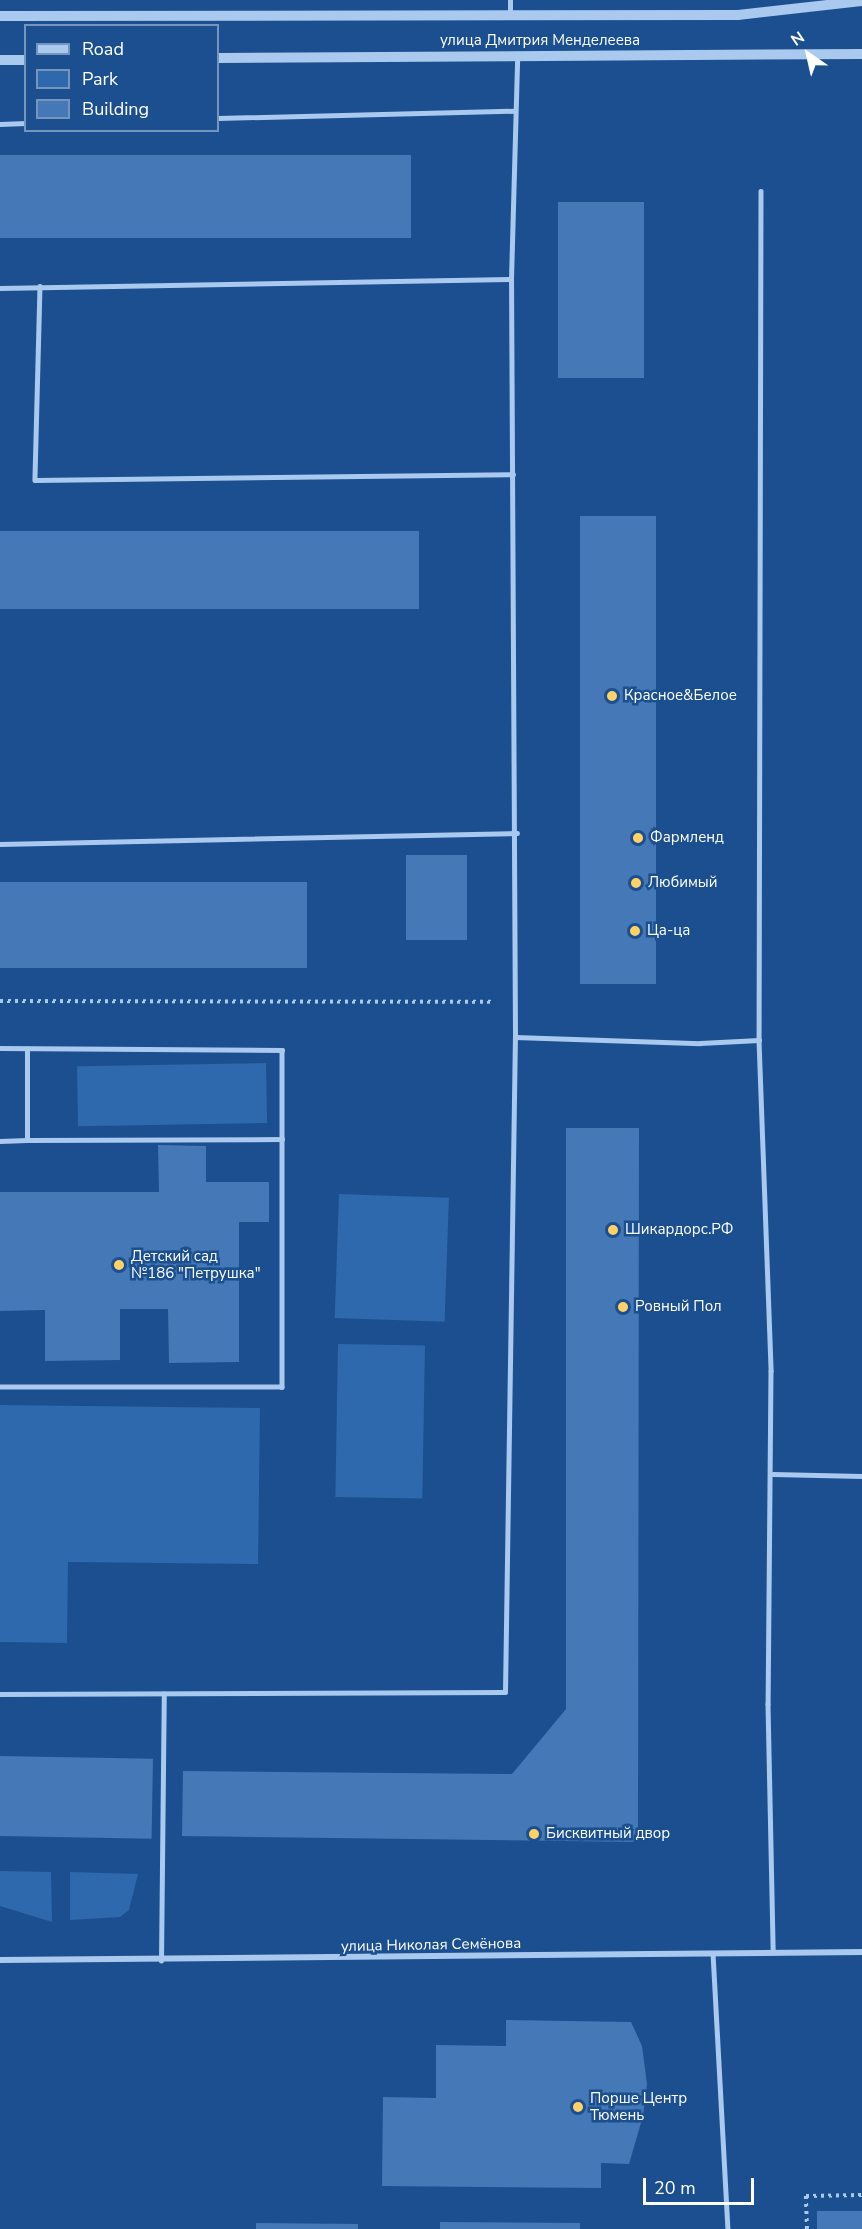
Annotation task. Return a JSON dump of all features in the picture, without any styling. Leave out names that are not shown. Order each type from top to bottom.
[{"type":"street","name":"улица Дмитрия Менделеева","points":[[0,16],[738,15],[862,1]]},
{"type":"street","name":"улица Дмитрия Менделеева","points":[[219,58],[517,54],[862,54]]},
{"type":"street","points":[[0,60],[24,60]]},
{"type":"street","name":"улица Николая Семёнова","points":[[0,1960],[161,1961],[862,1952]]},
{"type":"lane","points":[[510,0],[510,15]]},
{"type":"lane","points":[[0,1694],[505,1692],[517,833],[511,279],[517,54]]},
{"type":"lane","points":[[219,118],[515,111]]},
{"type":"lane","points":[[0,124],[24,123]]},
{"type":"lane","points":[[761,191],[759,1040],[773,1474],[768,1704],[773,1952]]},
{"type":"lane","points":[[0,288],[511,279]]},
{"type":"lane","points":[[40,286],[35,480],[513,474]]},
{"type":"lane","points":[[0,844],[517,833]]},
{"type":"lane","points":[[515,1037],[700,1043],[759,1040]]},
{"type":"lane","points":[[0,1048],[282,1050],[282,1387],[0,1387]]},
{"type":"lane","points":[[27,1048],[27,1140]]},
{"type":"lane","points":[[0,1141],[282,1139]]},
{"type":"lane","points":[[773,1474],[862,1476]]},
{"type":"lane","points":[[161,1961],[164,1694]]},
{"type":"lane","points":[[713,1953],[728,2229]]},
{"type":"path","points":[[0,1001],[515,1002]]},
{"type":"path","points":[[807,2229],[807,2196],[862,2195]]},
{"type":"green space","points":[[266,1063],[267,1123],[78,1126],[77,1066]]},
{"type":"green space","points":[[339,1194],[449,1198],[445,1322],[335,1318]]},
{"type":"green space","points":[[338,1344],[425,1346],[422,1498],[335,1497]]},
{"type":"green space","points":[[0,1405],[260,1408],[258,1564],[68,1562],[67,1643],[0,1642]]},
{"type":"green space","points":[[0,1871],[51,1872],[52,1922],[0,1906]]},
{"type":"green space","points":[[70,1872],[138,1874],[129,1910],[120,1917],[70,1920]]},
{"type":"building","points":[[0,155],[411,155],[411,238],[0,238]]},
{"type":"building","points":[[558,202],[644,202],[644,378],[558,378]]},
{"type":"building","points":[[580,516],[656,516],[656,984],[580,984]]},
{"type":"building","points":[[0,531],[419,531],[419,609],[0,609]]},
{"type":"building","points":[[406,855],[467,855],[467,940],[406,940]]},
{"type":"building","points":[[0,882],[307,882],[307,968],[0,968]]},
{"type":"building","points":[[566,1128],[639,1128],[638,1842],[182,1836],[183,1771],[512,1774],[566,1709]]},
{"type":"building","name":"Детский сад №186 \"Петрушка\"","points":[[158,1145],[206,1146],[206,1182],[269,1182],[269,1222],[239,1222],[239,1362],[169,1363],[168,1309],[120,1309],[120,1360],[45,1361],[45,1310],[0,1311],[0,1192],[159,1192]]},
{"type":"building","points":[[0,1756],[153,1759],[152,1839],[0,1836]]},
{"type":"building","points":[[506,2020],[631,2022],[642,2046],[647,2084],[643,2116],[629,2164],[601,2163],[601,2188],[382,2186],[383,2097],[436,2098],[436,2045],[506,2046]]},
{"type":"building","points":[[817,2211],[862,2211],[862,2229],[817,2229]]},
{"type":"building","points":[[440,2222],[580,2223],[580,2229],[440,2229]]},
{"type":"building","points":[[256,2223],[358,2224],[358,2229],[256,2229]]},
{"type":"place","name":"Красное&Белое","points":[[612,696]]},
{"type":"place","name":"Фармленд","points":[[638,838]]},
{"type":"place","name":"Любимый","points":[[636,883]]},
{"type":"place","name":"Ца-ца","points":[[635,931]]},
{"type":"place","name":"Шикардорс.РФ","points":[[613,1230]]},
{"type":"place","name":"Детский сад №186 \"Петрушка\"","points":[[119,1265]]},
{"type":"place","name":"Ровный Пол","points":[[623,1307]]},
{"type":"place","name":"Бисквитный двор","points":[[534,1834]]},
{"type":"place","name":"Порше Центр Тюмень","points":[[578,2107]]}]
